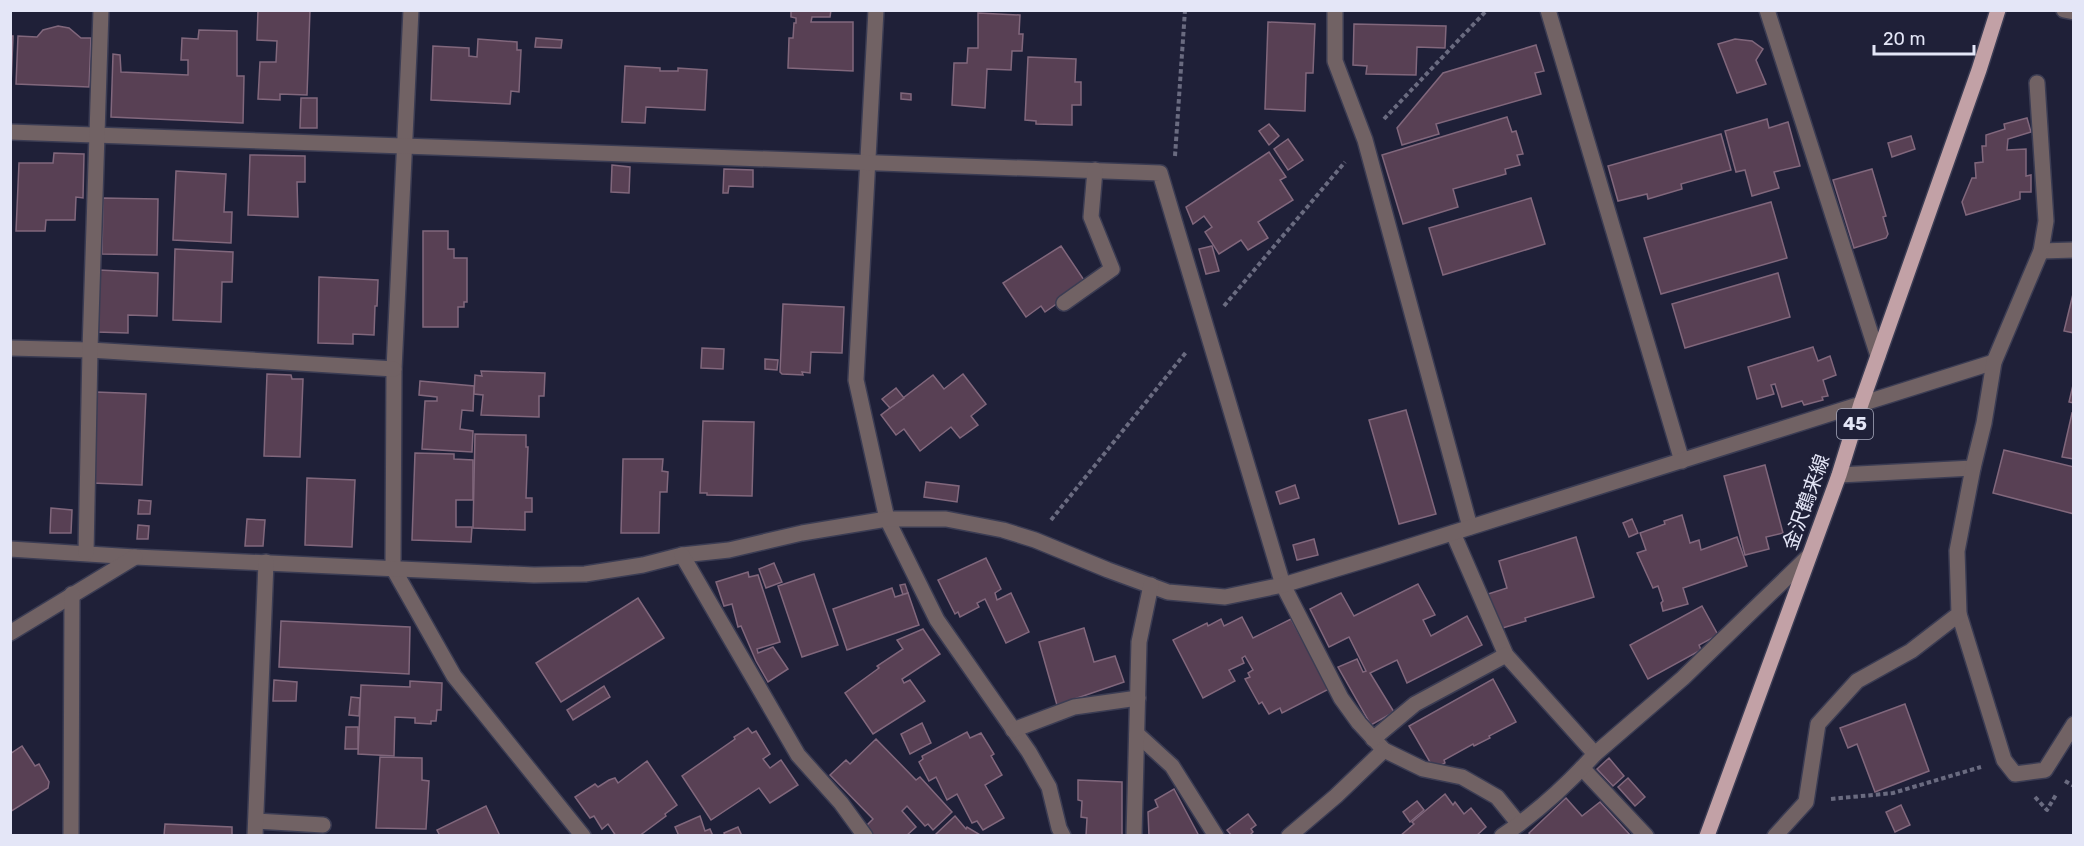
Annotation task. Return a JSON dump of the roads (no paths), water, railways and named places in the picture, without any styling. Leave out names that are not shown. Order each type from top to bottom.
[{"type":"main road","name":"金沢鶴来線","points":[[1707,836],[1839,476],[1861,404],[1998,10]]},
{"type":"street","points":[[86,553],[101,10]]},
{"type":"street","points":[[411,10],[394,369],[393,568],[454,676],[583,836]]},
{"type":"street","points":[[876,10],[856,380],[887,519],[937,620],[1029,752],[1049,787],[1063,836]]},
{"type":"street","points":[[1335,10],[1335,61],[1365,140],[1470,527]]},
{"type":"street","points":[[1548,10],[1682,461]]},
{"type":"street","points":[[1767,10],[1878,356]]},
{"type":"street","points":[[2064,10],[2073,12]]},
{"type":"street","points":[[2037,83],[2046,221],[2041,251],[1994,362],[1984,423],[1957,551],[1959,614],[1978,682],[2004,760],[2015,774],[2045,770],[2073,724]]},
{"type":"street","points":[[10,132],[97,133],[404,147],[1160,172],[1283,585],[1341,698],[1378,745],[1423,769],[1462,777],[1497,797],[1519,824]]},
{"type":"street","points":[[1064,303],[1112,269],[1091,217],[1095,170]]},
{"type":"street","points":[[2041,251],[2073,250]]},
{"type":"street","points":[[10,348],[394,369]]},
{"type":"street","points":[[10,549],[534,575],[585,574],[643,565],[682,555],[729,550],[802,532],[887,519],[946,519],[1003,530],[1035,540],[1168,592],[1225,597],[1283,585],[1994,362]]},
{"type":"street","points":[[1839,476],[1973,468]]},
{"type":"street","points":[[1453,533],[1506,655],[1594,754]]},
{"type":"street","points":[[682,555],[798,755],[841,803],[865,836]]},
{"type":"street","points":[[1502,836],[1519,824],[1582,768],[1594,754],[1683,678],[1809,556]]},
{"type":"street","points":[[10,633],[135,557]]},
{"type":"street","points":[[266,562],[255,828],[323,825]]},
{"type":"street","points":[[1134,836],[1139,642],[1151,585]]},
{"type":"street","points":[[71,836],[72,594]]},
{"type":"street","points":[[1775,836],[1806,802],[1818,724],[1857,681],[1911,651],[1959,614]]},
{"type":"street","points":[[1289,836],[1336,796],[1415,704],[1506,655]]},
{"type":"street","points":[[1012,730],[1074,707],[1138,698]]},
{"type":"street","points":[[1137,734],[1172,766],[1216,836]]},
{"type":"street","points":[[1582,768],[1646,836]]}]
